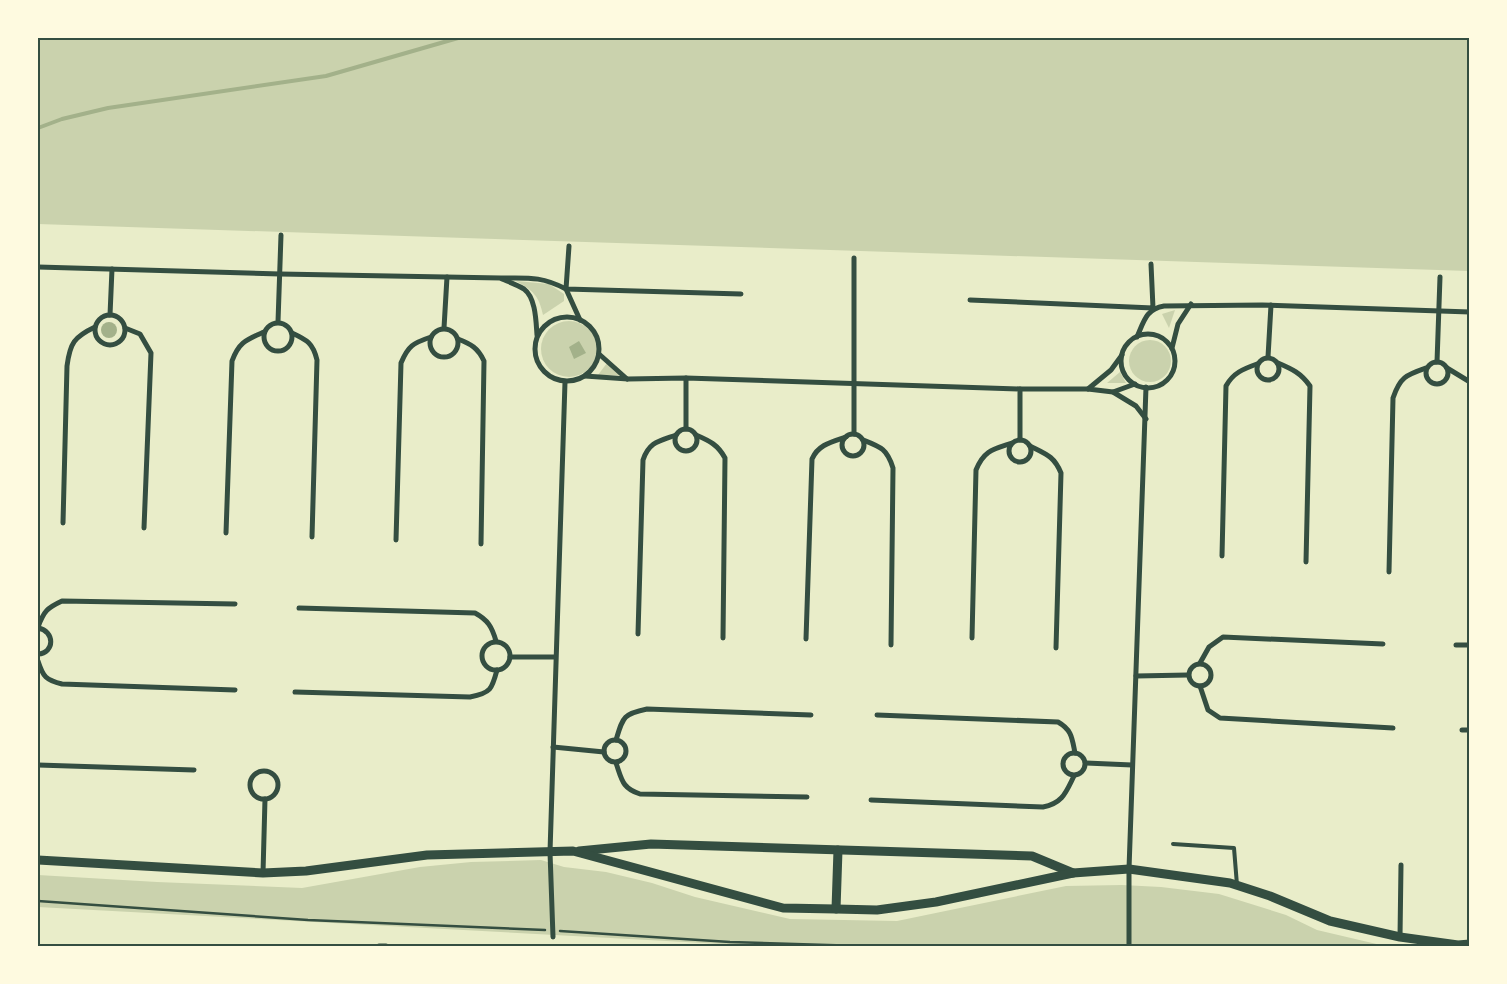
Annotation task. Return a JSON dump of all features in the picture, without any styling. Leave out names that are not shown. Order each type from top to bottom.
[{"type":"street","points":[[278,322],[281,235]]},
{"type":"street","points":[[569,246],[566,288],[580,320]]},
{"type":"street","points":[[854,258],[854,434]]},
{"type":"street","points":[[1136,337],[1144,319],[1153,308],[1151,264]]},
{"type":"street","points":[[38,267],[280,274],[533,277],[550,281],[566,288],[741,294]]},
{"type":"street","points":[[110,315],[112,269]]},
{"type":"street","points":[[444,328],[447,277]]},
{"type":"street","points":[[1437,362],[1440,277]]},
{"type":"street","points":[[501,278],[525,290],[532,301],[538,336]]},
{"type":"street","points":[[970,300],[1153,308],[1191,304],[1271,305],[1470,312]]},
{"type":"street","points":[[1172,348],[1178,324],[1191,304]]},
{"type":"street","points":[[1268,357],[1271,305]]},
{"type":"street","points":[[110,315],[117,316],[126,328],[125,335],[121,340],[116,344],[110,345],[103,344],[98,340],[95,334],[95,327],[103,316],[110,315]]},
{"type":"street","points":[[568,317],[580,320],[592,328],[598,340],[599,354],[594,367],[585,376],[575,380],[565,382],[552,378],[542,371],[536,360],[534,348],[538,336],[545,326],[556,319],[568,317]]},
{"type":"street","points":[[226,533],[232,361],[236,349],[247,340],[264,332],[272,324],[278,322],[289,328],[292,333],[292,340],[289,346],[277,352],[265,345],[264,332]]},
{"type":"street","points":[[63,523],[67,366],[70,347],[81,334],[95,327]]},
{"type":"street","points":[[126,328],[140,334],[151,353],[144,528]]},
{"type":"street","points":[[458,338],[458,346],[454,353],[447,356],[440,356],[433,352],[430,345],[431,338],[436,331],[444,328],[453,331],[458,338],[479,350],[484,361],[482,544]]},
{"type":"street","points":[[292,333],[310,344],[314,349],[317,360],[312,537]]},
{"type":"street","points":[[1088,390],[1111,370],[1122,356],[1127,344],[1136,337],[1146,334],[1156,335],[1165,340],[1172,348],[1175,357],[1174,367],[1171,375],[1164,382],[1155,387],[1146,387],[1135,384],[1126,377],[1122,366],[1122,356]]},
{"type":"street","points":[[396,540],[400,363],[406,350],[417,342],[431,338]]},
{"type":"street","points":[[599,354],[628,379]]},
{"type":"street","points":[[1222,556],[1226,386],[1230,378],[1239,371],[1257,364],[1260,360],[1268,357],[1297,370],[1310,386],[1306,562]]},
{"type":"street","points":[[1388,572],[1393,398],[1398,383],[1407,375],[1437,362],[1470,382]]},
{"type":"street","points":[[1257,364],[1257,374],[1265,380],[1275,378],[1279,368],[1278,363]]},
{"type":"street","points":[[1426,368],[1426,378],[1434,384],[1439,384],[1447,378],[1447,368]]},
{"type":"street","points":[[585,376],[628,379],[686,378],[1113,392],[1135,384]]},
{"type":"street","points":[[686,378],[686,429]]},
{"type":"street","points":[[553,937],[550,852],[565,382]]},
{"type":"street","points":[[1129,946],[1132,765],[1146,387]]},
{"type":"street","points":[[1020,390],[1020,440]]},
{"type":"street","points":[[1113,392],[1136,406],[1146,419]]},
{"type":"street","points":[[638,634],[643,460],[646,450],[655,442],[676,435],[678,432],[686,429],[712,442],[720,448],[725,458],[723,638]]},
{"type":"street","points":[[806,639],[812,459],[815,451],[826,444],[854,434],[883,448],[890,457],[893,468],[891,645]]},
{"type":"street","points":[[676,435],[676,445],[684,451],[689,451],[696,445],[696,435]]},
{"type":"street","points":[[846,436],[842,441],[843,451],[851,456],[860,454],[863,450],[864,440]]},
{"type":"street","points":[[972,638],[976,470],[981,458],[992,450],[1020,440],[1051,456],[1057,462],[1062,473],[1056,648]]},
{"type":"street","points":[[1012,443],[1008,452],[1010,457],[1018,462],[1023,462],[1030,456],[1030,446]]},
{"type":"street","points":[[38,654],[48,649],[51,642],[50,635],[46,630],[38,628],[43,613],[51,606],[62,601],[236,604]]},
{"type":"street","points":[[298,608],[475,613],[486,619],[493,629],[496,641]]},
{"type":"street","points":[[1200,663],[1209,647],[1223,637],[1383,644]]},
{"type":"street","points":[[496,641],[504,643],[509,649],[510,657],[506,666],[497,670],[490,669],[484,664],[483,649],[496,641]]},
{"type":"street","points":[[1456,645],[1470,645]]},
{"type":"street","points":[[510,657],[555,657]]},
{"type":"street","points":[[38,661],[41,672],[49,681],[62,684],[235,690]]},
{"type":"street","points":[[1200,663],[1207,666],[1211,671],[1211,678],[1207,684],[1200,686],[1194,685],[1188,675],[1194,665],[1200,663]]},
{"type":"street","points":[[295,692],[470,697],[485,694],[492,687],[497,670]]},
{"type":"street","points":[[1136,676],[1188,675]]},
{"type":"street","points":[[1200,686],[1208,710],[1220,718],[1393,728]]},
{"type":"street","points":[[616,740],[622,720],[631,712],[647,709],[811,715]]},
{"type":"street","points":[[877,715],[1058,722],[1066,726],[1072,734],[1075,753]]},
{"type":"street","points":[[1462,730],[1470,730]]},
{"type":"street","points":[[616,740],[622,742],[626,748],[626,755],[616,763],[610,762],[605,758],[604,752],[605,746],[609,742],[616,740]]},
{"type":"street","points":[[553,747],[604,752]]},
{"type":"street","points":[[1075,753],[1081,754],[1086,763],[1080,774],[1074,776],[1066,772],[1063,765],[1067,755],[1075,753]]},
{"type":"street","points":[[616,763],[622,782],[629,790],[640,794],[807,797]]},
{"type":"street","points":[[1086,763],[1132,765]]},
{"type":"street","points":[[38,765],[194,770]]},
{"type":"street","points":[[263,770],[271,773],[277,779],[278,788],[273,796],[265,799],[256,797],[250,790],[250,781],[254,774],[263,770]]},
{"type":"street","points":[[871,800],[1044,807],[1054,805],[1064,797],[1074,776]]},
{"type":"street","points":[[263,874],[265,799]]},
{"type":"street","points":[[38,860],[263,874],[306,871],[427,855],[573,851],[651,844],[1032,856],[1073,873]]},
{"type":"street","points":[[836,910],[838,850]]},
{"type":"street","points":[[573,851],[783,908],[836,910],[877,910],[936,902],[1073,873],[1129,869],[1237,885],[1270,896],[1330,921],[1400,937],[1470,944]]},
{"type":"street","points":[[1400,937],[1401,864]]},
{"type":"street","points":[[379,946],[386,946]]},
{"type":"lane","points":[[1173,844],[1234,848],[1237,885]]},
{"type":"path","points":[[38,901],[308,920],[553,930],[730,942],[861,946]]},
{"type":"shaded area","points":[[38,38],[1469,38],[1469,271],[38,224]]},
{"type":"shaded area","points":[[516,281],[549,284],[564,294],[564,301],[543,315],[534,294]]},
{"type":"shaded area","points":[[1175,310],[1169,328],[1162,314]]},
{"type":"shaded area","points":[[569,321],[580,323],[589,329],[595,338],[597,349],[595,360],[589,369],[580,375],[569,377],[558,375],[549,369],[543,360],[541,349],[543,338],[549,329],[558,323]]},
{"type":"shaded area","points":[[106,322],[112,322],[117,327],[115,336],[106,338],[101,333],[101,327]]},
{"type":"shaded area","points":[[1150,340],[1165,346],[1171,361],[1165,376],[1150,382],[1135,376],[1129,361],[1135,346]]},
{"type":"shaded area","points":[[579,341],[586,353],[574,359],[569,347]]},
{"type":"shaded area","points":[[607,363],[620,375],[598,375]]},
{"type":"shaded area","points":[[1120,372],[1126,383],[1107,383]]},
{"type":"shaded area","points":[[541,860],[564,867],[606,872],[652,883],[695,897],[790,919],[897,921],[1066,886],[1122,885],[1161,887],[1219,894],[1286,915],[1317,930],[1385,946],[760,946],[38,907],[38,875],[302,888],[420,867],[471,862]]},
{"type":"waterway","points":[[38,128],[62,119],[108,108],[326,76],[458,38]]}]
